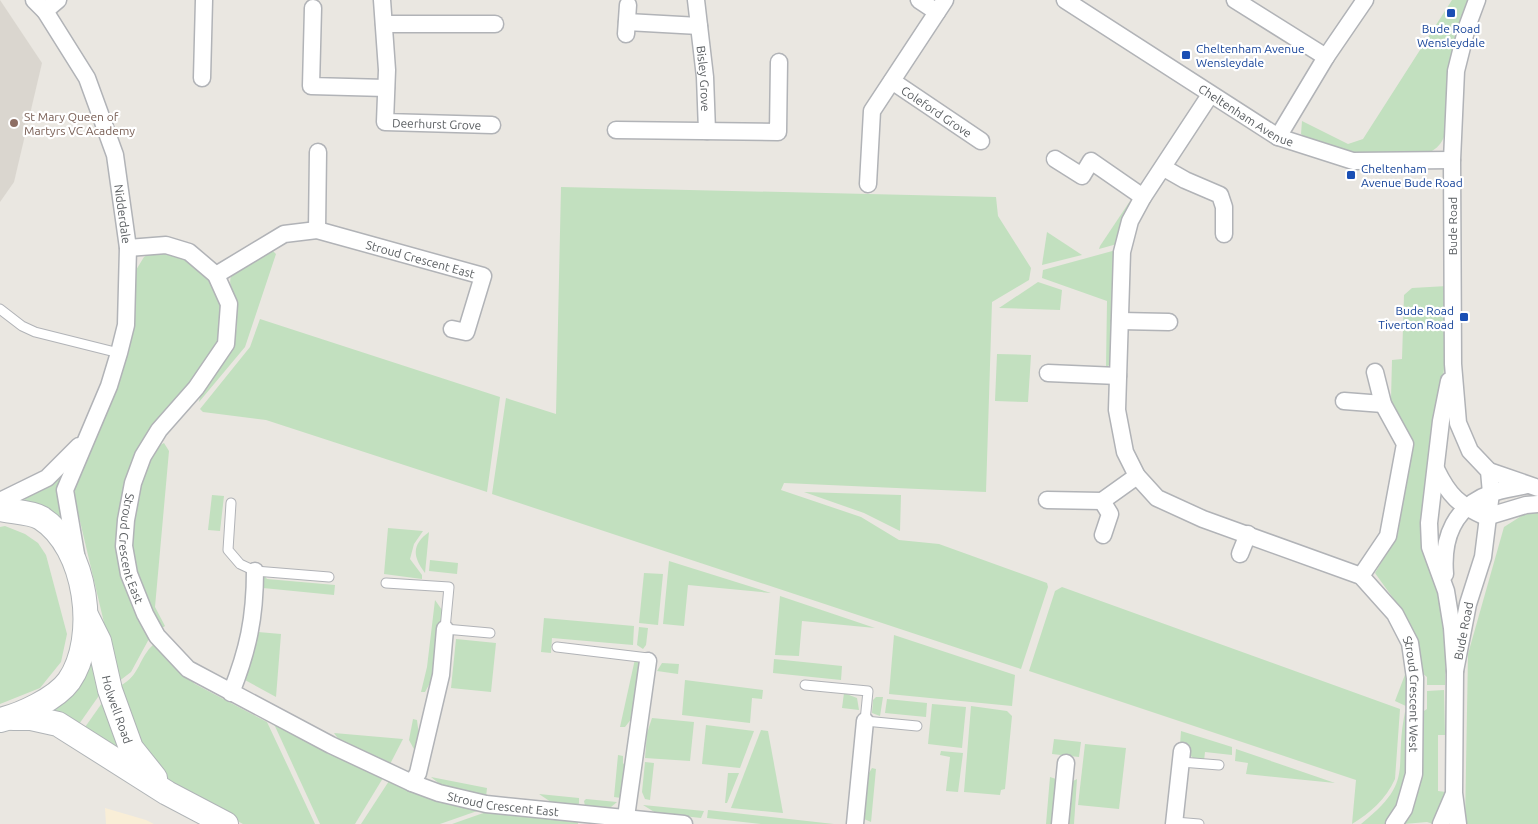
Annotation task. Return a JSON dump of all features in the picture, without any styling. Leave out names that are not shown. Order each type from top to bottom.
[{"type":"street","points":[[39,5],[58,0]]},
{"type":"street","points":[[202,78],[204,0]]},
{"type":"street","name":"Deerhurst Grove","points":[[382,0],[387,70],[385,122],[492,125]]},
{"type":"street","name":"Bisley Grove","points":[[696,0],[707,93],[707,131]]},
{"type":"street","name":"Coleford Grove","points":[[868,184],[872,111],[941,6],[918,0]]},
{"type":"street","name":"Cheltenham Avenue","points":[[1065,0],[1278,137],[1353,161],[1452,160]]},
{"type":"street","points":[[1235,0],[1326,57]]},
{"type":"street","points":[[1278,137],[1326,57],[1364,0]]},
{"type":"street","name":"Bude Road","points":[[1455,671],[1468,604],[1483,557],[1486,517],[1491,493],[1489,471],[1470,451],[1458,423],[1453,364],[1452,160],[1456,71],[1476,0]]},
{"type":"street","name":"Nidderdale","points":[[39,5],[87,78],[115,155],[128,248],[126,325],[119,353],[108,386],[65,490],[80,574]]},
{"type":"street","points":[[628,5],[627,28],[699,26]]},
{"type":"street","points":[[313,8],[311,86],[386,88]]},
{"type":"street","points":[[384,24],[495,24]]},
{"type":"street","points":[[616,130],[778,132],[779,62]]},
{"type":"street","name":"Coleford Grove","points":[[892,81],[982,141]]},
{"type":"street","name":"Stroud Crescent West","points":[[1210,95],[1164,168],[1143,197],[1130,221],[1122,252],[1117,410],[1125,452],[1137,476],[1157,498],[1203,519],[1361,576],[1395,614],[1410,644],[1415,678],[1414,774],[1404,809],[1394,824]]},
{"type":"street","points":[[317,230],[318,152]]},
{"type":"street","points":[[1055,159],[1082,176],[1091,161],[1143,197]]},
{"type":"street","points":[[1164,168],[1185,180],[1220,195],[1224,207],[1224,234]]},
{"type":"street","name":"Stroud Crescent East","points":[[216,275],[284,234],[317,230],[484,276],[466,332],[452,328]]},
{"type":"street","name":"Stroud Crescent East","points":[[128,248],[166,245],[189,252],[216,275],[229,304],[226,344],[196,388],[159,430],[143,456],[133,483],[124,546],[129,574],[157,636],[188,669],[331,745],[412,783],[439,793],[486,804],[684,824]]},
{"type":"street","points":[[1120,321],[1169,322]]},
{"type":"street","name":"Bude Road","points":[[1453,364],[1441,421],[1429,523],[1430,547],[1446,591],[1455,671],[1454,793],[1458,824]]},
{"type":"street","points":[[1361,576],[1388,536],[1405,444],[1383,404],[1375,372]]},
{"type":"street","points":[[1048,373],[1118,376]]},
{"type":"street","points":[[1344,401],[1383,404]]},
{"type":"street","name":"Nidderdale","points":[[0,501],[47,478],[84,442]]},
{"type":"street","points":[[1436,469],[1456,501],[1486,517],[1526,505],[1538,504]]},
{"type":"street","points":[[1489,471],[1532,487]]},
{"type":"street","points":[[1047,500],[1102,501],[1137,476]]},
{"type":"street","points":[[1446,591],[1443,554],[1450,529],[1466,508],[1491,493],[1532,487]]},
{"type":"street","points":[[1102,501],[1110,514],[1103,534]]},
{"type":"street","points":[[0,509],[40,517],[63,540],[80,574],[86,615],[82,652],[68,682],[43,703],[3,719]]},
{"type":"street","points":[[1483,557],[1494,529],[1504,513]]},
{"type":"street","points":[[1240,554],[1248,534]]},
{"type":"street","points":[[231,693],[248,647],[255,594],[255,571]]},
{"type":"street","name":"Holwell Road","points":[[86,615],[99,641],[110,690],[131,748],[167,793]]},
{"type":"street","points":[[412,783],[418,773],[441,675],[445,629]]},
{"type":"street","points":[[626,817],[648,657]]},
{"type":"street","name":"Holwell Road","points":[[3,719],[31,718],[58,724],[167,793],[226,824]]},
{"type":"street","points":[[855,824],[865,721]]},
{"type":"street","points":[[1174,823],[1182,756]]},
{"type":"street","points":[[1060,824],[1066,763]]},
{"type":"street","name":"Bude Road","points":[[1441,824],[1454,793]]},
{"type":"lane","points":[[0,309],[35,332],[119,353]]},
{"type":"lane","points":[[231,503],[228,550],[240,564],[255,571],[329,577]]},
{"type":"lane","points":[[386,583],[449,587],[445,629],[490,633]]},
{"type":"lane","points":[[557,647],[648,657]]},
{"type":"lane","points":[[805,685],[868,691],[865,721],[917,726]]},
{"type":"lane","points":[[1182,756],[1219,765]]},
{"type":"lane","points":[[1174,823],[1199,824]]},
{"type":"shaded area","name":"St Mary Queen of Martyrs VC Academy","points":[[0,0],[42,63],[14,182],[0,202]]},
{"type":"shaded area","points":[[105,808],[146,820],[154,824],[106,824]]},
{"type":"green space","points":[[1452,0],[1468,0],[1451,54],[1448,124],[1446,133],[1437,147],[1431,152],[1416,156],[1359,156],[1331,151],[1301,134],[1302,121],[1348,144],[1363,139]]},
{"type":"green space","points":[[561,187],[996,197],[998,216],[1031,268],[1029,280],[992,302],[986,492],[784,483],[781,490],[861,517],[899,540],[939,544],[1047,583],[1048,587],[1021,669],[492,494],[506,398],[556,414]]},
{"type":"green space","points":[[1130,201],[1117,244],[1099,249],[1100,246]]},
{"type":"green space","points":[[1047,232],[1082,255],[1042,265]]},
{"type":"green space","points":[[270,248],[276,254],[245,347],[199,402],[205,386],[232,348],[235,338],[237,315],[231,288],[231,276]]},
{"type":"green space","points":[[1116,250],[1111,364],[1106,367],[1107,301],[1042,278],[1043,270]]},
{"type":"green space","points":[[163,251],[187,259],[206,274],[221,298],[221,340],[136,460],[128,593],[150,637],[131,672],[118,682],[75,500],[75,485],[110,404],[134,305],[136,270],[144,257],[153,252]]},
{"type":"green space","points":[[1038,282],[1062,290],[1060,310],[999,308]]},
{"type":"green space","points":[[1447,286],[1446,354],[1426,504],[1434,582],[1443,612],[1446,652],[1445,685],[1427,685],[1427,677],[1421,672],[1398,605],[1375,573],[1398,534],[1400,514],[1398,416],[1391,399],[1392,360],[1402,359],[1404,295],[1412,288]]},
{"type":"green space","points":[[260,319],[500,397],[487,492],[266,420],[203,412],[200,409],[250,347]]},
{"type":"green space","points":[[997,354],[1031,355],[1028,402],[995,401]]},
{"type":"green space","points":[[164,443],[169,451],[155,607],[165,626],[162,628],[154,618],[136,570],[132,534],[136,499],[141,481],[155,452]]},
{"type":"green space","points":[[64,471],[66,523],[34,504],[25,501],[24,494]]},
{"type":"green space","points":[[804,492],[901,495],[900,531],[864,513]]},
{"type":"green space","points":[[212,495],[224,496],[220,531],[208,530]]},
{"type":"green space","points":[[1538,512],[1538,824],[1465,824],[1468,654],[1504,527],[1526,513]]},
{"type":"green space","points":[[5,526],[25,534],[38,543],[46,555],[67,634],[61,662],[40,688],[0,704],[0,527]]},
{"type":"green space","points":[[388,528],[423,531],[414,544],[410,559],[422,575],[422,579],[384,574]]},
{"type":"green space","points":[[429,532],[425,573],[418,562],[416,551],[419,542]]},
{"type":"green space","points":[[430,560],[458,563],[457,574],[429,571]]},
{"type":"green space","points":[[669,561],[771,593],[688,585],[684,626],[663,624]]},
{"type":"green space","points":[[644,573],[663,574],[658,625],[639,623]]},
{"type":"green space","points":[[264,575],[267,579],[335,585],[334,595],[263,588]]},
{"type":"green space","points":[[1062,587],[1400,709],[1395,779],[1387,793],[1377,805],[1352,824],[1356,780],[1029,671],[1055,591]]},
{"type":"green space","points":[[780,596],[875,628],[802,621],[799,656],[775,655]]},
{"type":"green space","points":[[435,600],[442,610],[436,672],[425,692],[421,692],[427,667]]},
{"type":"green space","points":[[544,618],[634,626],[633,645],[552,638],[551,653],[541,652]]},
{"type":"green space","points":[[639,627],[648,628],[646,645],[643,649],[637,645]]},
{"type":"green space","points":[[258,632],[281,634],[276,697],[245,680]]},
{"type":"green space","points":[[894,635],[1015,675],[1012,706],[889,694]]},
{"type":"green space","points":[[456,639],[496,643],[491,692],[451,688]]},
{"type":"green space","points":[[154,644],[166,659],[195,684],[267,722],[315,824],[243,824],[170,784],[142,755],[120,686],[132,677]]},
{"type":"green space","points":[[92,650],[105,687],[77,727],[50,710]]},
{"type":"green space","points":[[635,659],[642,664],[632,718],[625,727],[620,727]]},
{"type":"green space","points":[[774,659],[842,666],[841,680],[773,673]]},
{"type":"green space","points":[[662,663],[679,664],[678,674],[657,671]]},
{"type":"green space","points":[[1406,672],[1408,707],[1395,701]]},
{"type":"green space","points":[[685,680],[763,690],[762,699],[752,698],[750,723],[682,715]]},
{"type":"green space","points":[[1444,690],[1445,735],[1438,735],[1438,791],[1446,792],[1445,801],[1433,824],[1427,822],[1404,824],[1421,713],[1427,709],[1427,691]]},
{"type":"green space","points":[[844,693],[857,698],[859,710],[842,708]]},
{"type":"green space","points":[[107,696],[137,764],[83,730]]},
{"type":"green space","points":[[876,697],[883,697],[880,716],[872,713],[873,700]]},
{"type":"green space","points":[[887,699],[927,703],[926,717],[885,713]]},
{"type":"green space","points":[[932,704],[966,707],[962,748],[928,744]]},
{"type":"green space","points":[[971,706],[1007,711],[1012,716],[1005,789],[1001,790],[1000,795],[964,792]]},
{"type":"green space","points":[[1405,712],[1407,713],[1405,771],[1403,785],[1394,812],[1386,824],[1361,824],[1378,809],[1396,785],[1399,773]]},
{"type":"green space","points":[[652,718],[694,722],[690,761],[645,758],[647,733]]},
{"type":"green space","points":[[413,719],[417,720],[419,736],[415,751],[409,740]]},
{"type":"green space","points":[[274,724],[383,778],[355,824],[320,824]]},
{"type":"green space","points":[[706,725],[754,731],[740,768],[702,764]]},
{"type":"green space","points":[[761,730],[768,731],[783,813],[731,808]]},
{"type":"green space","points":[[1181,731],[1232,747],[1232,755],[1205,752],[1204,761],[1195,760],[1180,745]]},
{"type":"green space","points":[[334,733],[403,739],[388,768],[342,744]]},
{"type":"green space","points":[[1054,739],[1081,742],[1079,757],[1052,754]]},
{"type":"green space","points":[[1085,744],[1126,748],[1119,809],[1078,805]]},
{"type":"green space","points":[[1236,749],[1335,783],[1246,774],[1248,763],[1235,761]]},
{"type":"green space","points":[[941,751],[963,753],[958,792],[946,791],[950,757],[940,755]]},
{"type":"green space","points":[[618,755],[623,756],[623,763],[627,768],[621,798],[614,797]]},
{"type":"green space","points":[[645,762],[654,763],[650,800],[645,799],[642,792]]},
{"type":"green space","points":[[872,768],[876,769],[871,822],[864,819],[863,814],[866,778]]},
{"type":"green space","points":[[728,773],[739,773],[727,803],[725,803]]},
{"type":"green space","points":[[431,777],[487,788],[486,797],[441,785]]},
{"type":"green space","points":[[1050,777],[1056,779],[1059,784],[1055,824],[1046,824]]},
{"type":"green space","points":[[1077,779],[1074,824],[1066,824],[1071,782]]},
{"type":"green space","points":[[389,781],[480,810],[440,824],[361,824]]},
{"type":"green space","points":[[539,794],[579,798],[579,803],[578,806],[554,804]]},
{"type":"green space","points":[[586,799],[617,802],[611,807],[585,806],[584,801]]},
{"type":"green space","points":[[643,805],[704,811],[701,818],[656,813]]},
{"type":"green space","points":[[708,810],[834,824],[761,824],[707,818]]},
{"type":"green space","points":[[489,811],[578,821],[578,824],[452,824]]},
{"type":"place","name":"Bude Road Wensleydale","points":[[1451,13]]},
{"type":"place","name":"Cheltenham Avenue Wensleydale","points":[[1186,55]]},
{"type":"place","name":"St Mary Queen of Martyrs VC Academy","points":[[14,123]]},
{"type":"place","name":"Cheltenham Avenue Bude Road","points":[[1351,175]]},
{"type":"place","name":"Bude Road Tiverton Road","points":[[1464,317]]}]
